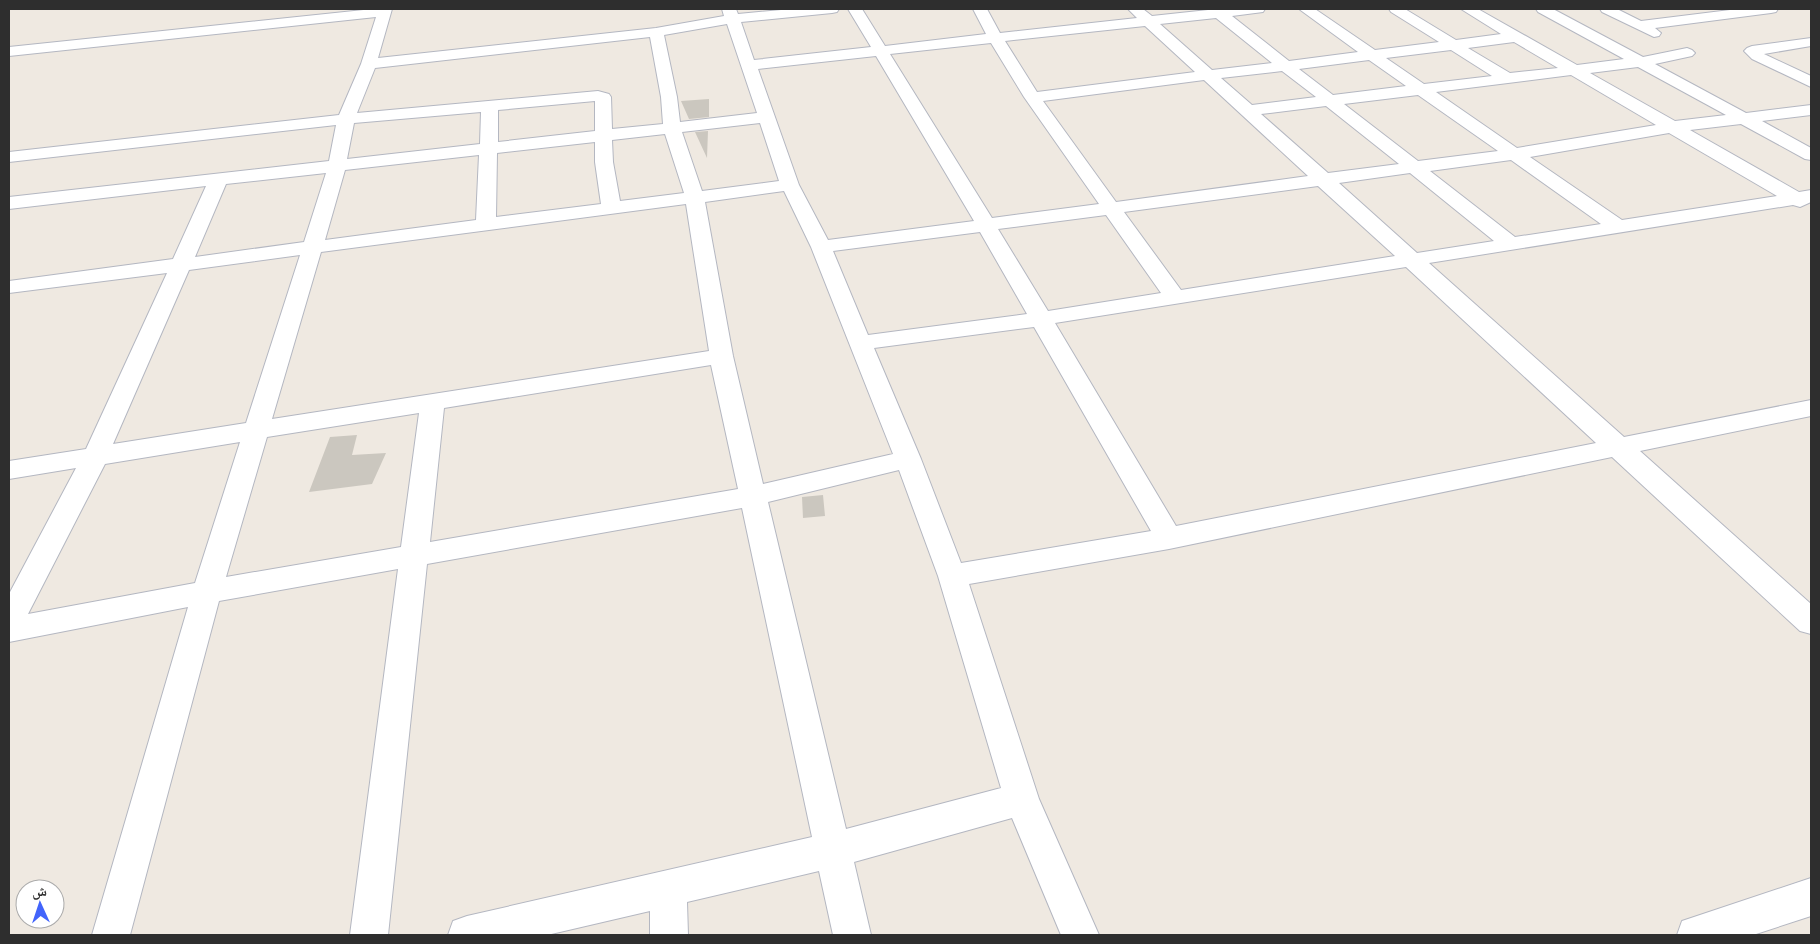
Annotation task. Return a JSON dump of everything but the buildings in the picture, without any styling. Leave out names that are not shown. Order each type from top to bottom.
[{"type":"street","points":[[369,64],[656,32],[731,14],[832,9]]},
{"type":"street","points":[[855,9],[879,52],[986,225],[1169,538]]},
{"type":"street","points":[[980,9],[995,38],[1032,97],[1176,298]]},
{"type":"street","points":[[749,65],[995,38],[1141,15],[1258,9]]},
{"type":"street","points":[[1306,9],[1619,227]]},
{"type":"street","points":[[1396,9],[1508,79]]},
{"type":"street","points":[[1468,9],[1672,127],[1806,201]]},
{"type":"street","points":[[1542,9],[1811,155]]},
{"type":"street","points":[[1247,111],[1576,71],[1641,62],[1687,52],[1640,25],[1607,9]]},
{"type":"street","points":[[1640,25],[1726,11],[1771,9]]},
{"type":"street","points":[[9,51],[384,10],[369,64],[346,119],[338,166],[207,592],[112,935]]},
{"type":"street","points":[[1217,11],[1511,244]]},
{"type":"street","points":[[1726,11],[1756,25]]},
{"type":"street","points":[[731,14],[790,184],[821,247],[908,459],[952,576],[1022,799],[1080,935]]},
{"type":"street","points":[[1141,15],[1811,622]]},
{"type":"street","points":[[656,32],[669,96],[672,127],[695,198],[721,356],[852,935]]},
{"type":"street","points":[[1773,32],[1804,43],[1811,50]]},
{"type":"street","points":[[1032,97],[1518,37]]},
{"type":"street","points":[[1804,43],[1752,51],[1754,54],[1811,82]]},
{"type":"street","points":[[9,157],[346,119],[592,96],[603,97],[604,162],[611,208]]},
{"type":"street","points":[[486,224],[490,107]]},
{"type":"street","points":[[821,247],[1514,154],[1672,127],[1811,110]]},
{"type":"street","points":[[9,203],[767,117]]},
{"type":"street","points":[[9,622],[95,457],[219,179]]},
{"type":"street","points":[[9,287],[790,184]]},
{"type":"street","points":[[860,343],[1041,319],[1619,227],[1806,201]]},
{"type":"street","points":[[9,470],[721,356]]},
{"type":"street","points":[[369,935],[432,403]]},
{"type":"street","points":[[952,576],[1169,538],[1811,408]]},
{"type":"street","points":[[9,630],[414,554],[753,496],[908,459]]},
{"type":"street","points":[[466,935],[834,850],[1022,799]]},
{"type":"street","points":[[668,888],[669,935]]},
{"type":"street","points":[[1696,935],[1811,897]]}]
